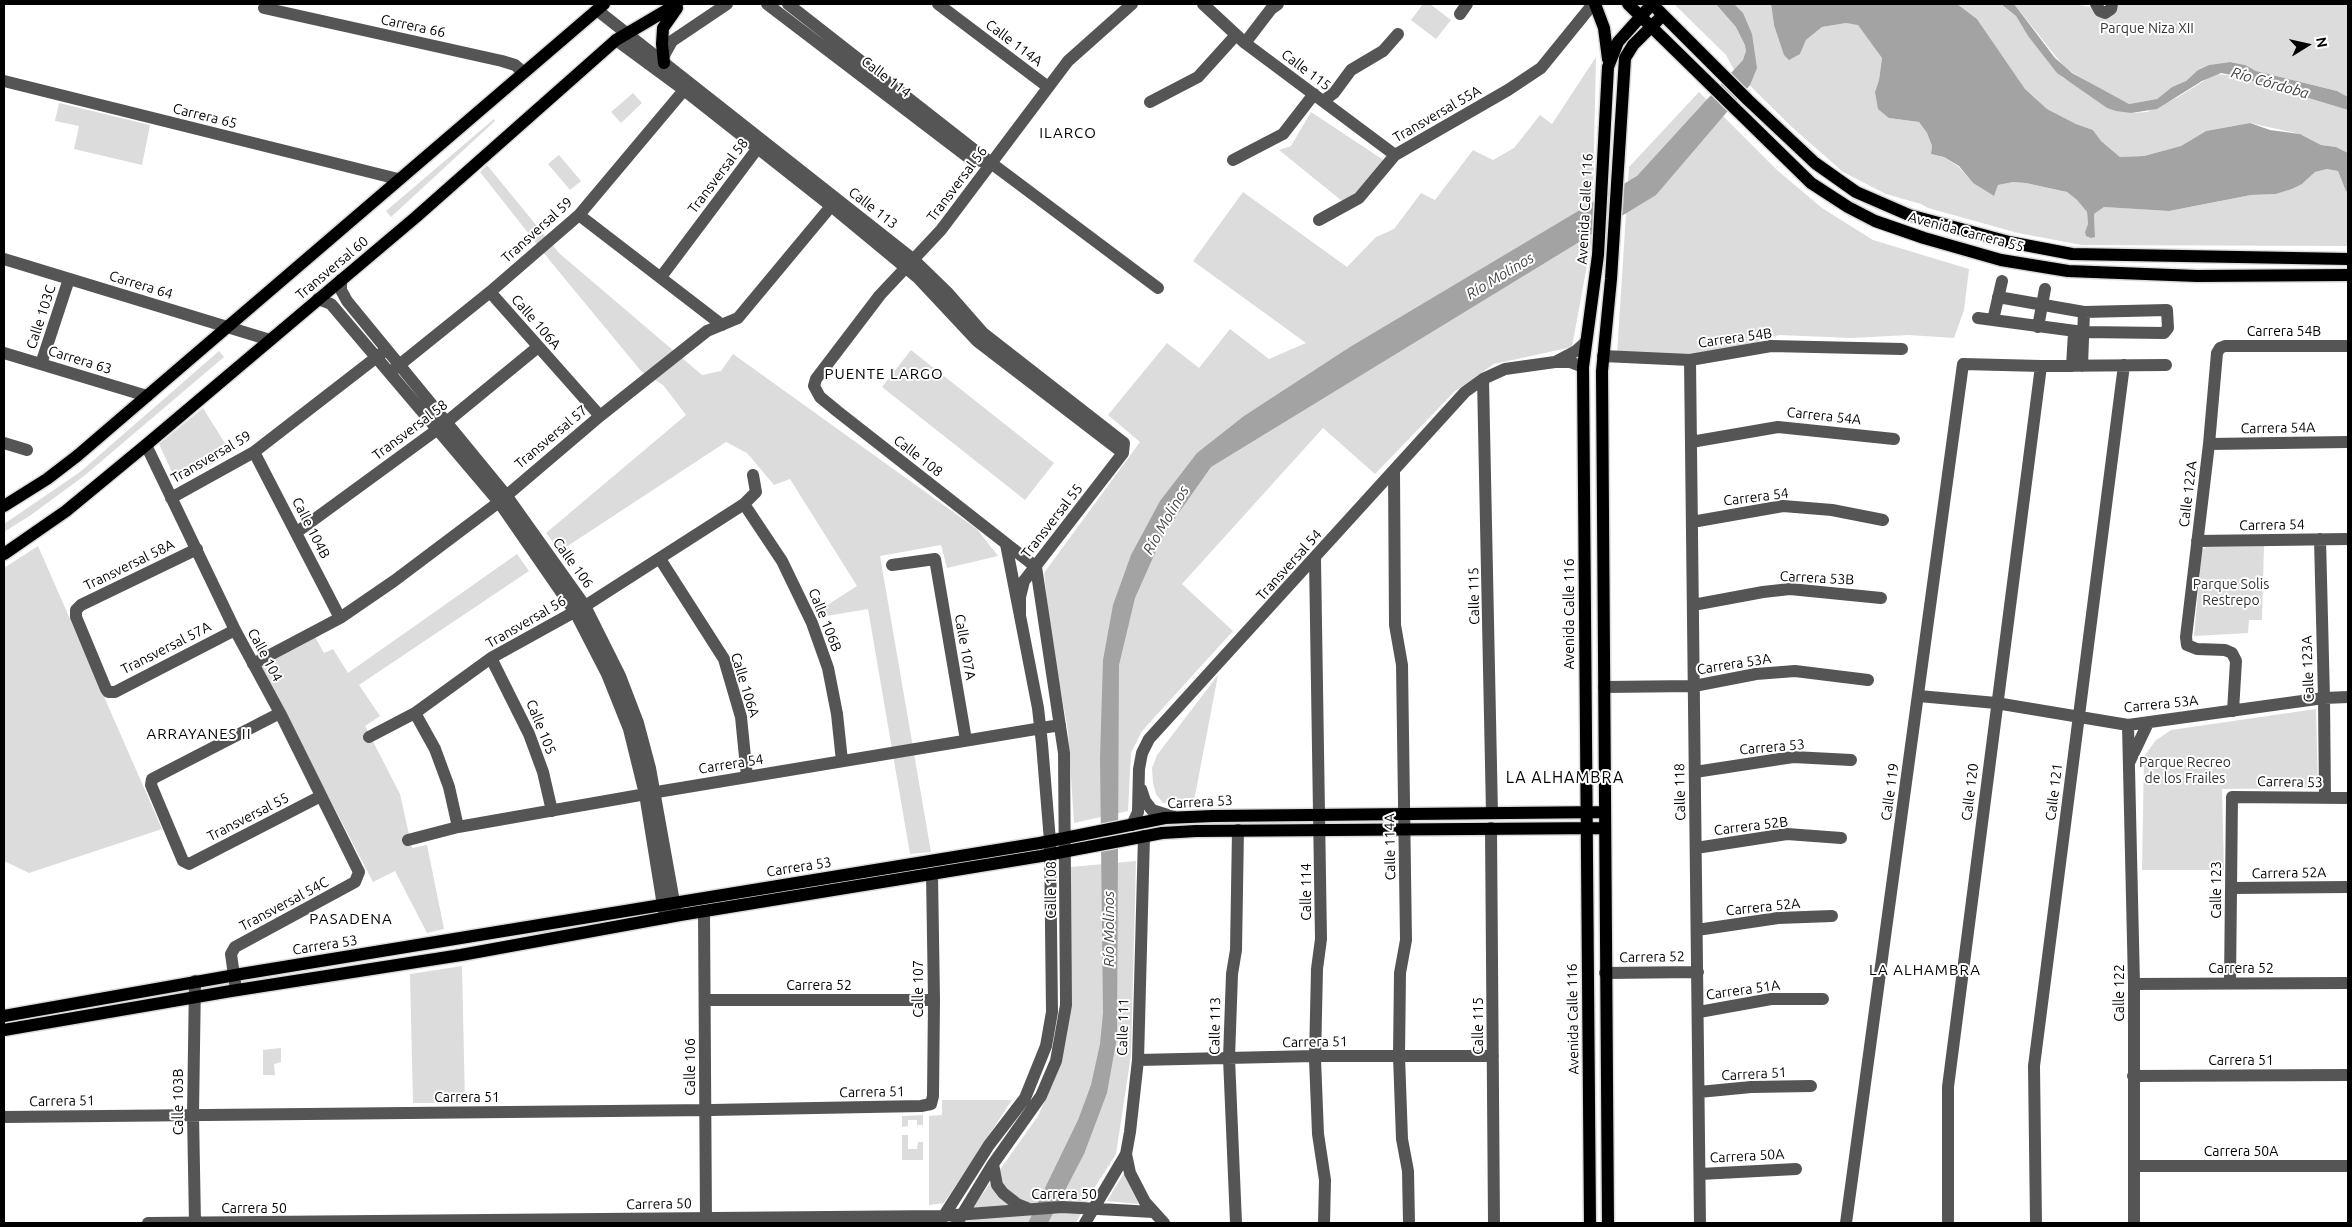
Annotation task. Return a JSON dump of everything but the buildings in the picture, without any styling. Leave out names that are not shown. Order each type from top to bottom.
[{"type":"main road","name":"Transversal 60","points":[[4,554],[66,511],[146,445],[416,217],[620,37],[677,4]]},
{"type":"main road","points":[[664,60],[662,44],[664,28],[681,4]]},
{"type":"main road","points":[[1594,4],[1606,38],[1608,67]]},
{"type":"main road","points":[[1628,4],[1652,26]]},
{"type":"main road","name":"Avenida Calle 116","points":[[1590,1223],[1583,368],[1600,234],[1608,67],[1618,42],[1652,4],[1663,15]]},
{"type":"main road","name":"Transversal 60","points":[[4,506],[68,463],[601,7]]},
{"type":"main road","points":[[1608,1223],[1601,384],[1610,291],[1625,58],[1633,45],[1663,15]]},
{"type":"main road","name":"Avenida Carrera 55","points":[[1663,15],[1748,100],[1815,163],[1840,182],[1891,209],[1959,230],[2072,254],[2348,259]]},
{"type":"main road","name":"Avenida Carrera 55","points":[[1652,26],[1811,183],[1848,207],[1899,230],[2001,260],[2068,272],[2348,275]]},
{"type":"main road","name":"Carrera 53","points":[[4,1030],[236,990],[461,955],[671,916],[1050,854],[1066,845],[1178,818],[1320,814],[1605,812]]},
{"type":"main road","name":"Carrera 53","points":[[1128,830],[1144,836],[1180,831],[1604,828]]},
{"type":"main road","name":"Carrera 53","points":[[4,1016],[233,975],[1050,841],[1066,845]]},
{"type":"street","points":[[664,60],[672,41],[727,4]]},
{"type":"street","name":"Calle 114","points":[[767,4],[969,158],[991,164]]},
{"type":"street","name":"Calle 114","points":[[788,4],[991,164],[1158,288]]},
{"type":"street","name":"Calle 114A","points":[[938,4],[1048,87]]},
{"type":"street","name":"Transversal 56","points":[[815,390],[816,379],[880,295],[941,230],[1048,87],[1079,49],[1132,4]]},
{"type":"street","name":"Calle 115","points":[[1203,4],[1240,39],[1395,155]]},
{"type":"street","points":[[1150,102],[1198,77],[1278,4]]},
{"type":"street","name":"Transversal 55A","points":[[1319,220],[1358,198],[1395,155],[1537,71],[1594,4]]},
{"type":"street","points":[[2096,4],[2100,11],[2105,12],[2111,9],[2112,4]]},
{"type":"street","name":"Calle 113","points":[[601,7],[620,37],[684,90],[761,144]]},
{"type":"street","name":"Carrera 66","points":[[264,8],[502,61],[515,66],[523,72]]},
{"type":"street","name":"Transversal 55A","points":[[1570,32],[1586,22],[1601,20]]},
{"type":"street","points":[[1233,160],[1283,134],[1319,98],[1334,94],[1351,70],[1383,51],[1398,34]]},
{"type":"street","name":"Calle 113","points":[[620,37],[664,60],[761,144],[910,264],[936,281],[980,337],[1070,414],[1123,453]]},
{"type":"street","name":"Carrera 65","points":[[4,82],[398,179]]},
{"type":"street","name":"Transversal 59","points":[[395,369],[490,292],[579,215],[684,90]]},
{"type":"street","name":"Transversal 58","points":[[661,277],[761,144]]},
{"type":"street","name":"Transversal 57","points":[[253,664],[340,618],[407,571],[502,498],[600,416],[707,331],[742,314],[834,202]]},
{"type":"street","points":[[579,215],[722,325]]},
{"type":"street","name":"Carrera 64","points":[[4,259],[270,340]]},
{"type":"street","name":"Calle 103C","points":[[41,364],[69,279]]},
{"type":"street","name":"Calle 106","points":[[341,280],[341,290],[347,301],[381,353]]},
{"type":"street","points":[[1993,320],[2002,281]]},
{"type":"street","points":[[2038,327],[2045,289]]},
{"type":"street","name":"Calle 106A","points":[[490,292],[600,416]]},
{"type":"street","points":[[1978,318],[2079,332],[2164,333],[2168,328],[2169,312],[2167,310],[2084,312],[1998,297]]},
{"type":"street","name":"Calle 106","points":[[318,299],[331,304],[381,353],[502,498],[580,609],[616,668],[638,723],[671,916]]},
{"type":"street","points":[[2129,311],[2129,333]]},
{"type":"street","points":[[2077,366],[2079,332],[2084,312]]},
{"type":"street","name":"Calle 113","points":[[980,337],[1121,440],[1124,443],[1123,453]]},
{"type":"street","points":[[1554,362],[1576,351],[1586,342]]},
{"type":"street","name":"Carrera 54B","points":[[1603,356],[1690,360],[1770,346],[1902,349]]},
{"type":"street","name":"Carrera 54B","points":[[2220,348],[2348,346]]},
{"type":"street","name":"Transversal 58","points":[[297,532],[442,425],[538,347]]},
{"type":"street","name":"Calle 122A","points":[[2220,348],[2217,352],[2209,444],[2186,637],[2187,645],[2196,649],[2225,650],[2232,653],[2236,661],[2233,710]]},
{"type":"street","name":"Carrera 63","points":[[4,352],[146,396]]},
{"type":"street","name":"Transversal 59","points":[[170,498],[254,452],[381,353]]},
{"type":"street","name":"Calle 118","points":[[1690,360],[1700,1223]]},
{"type":"street","points":[[1483,379],[1505,369],[1554,362],[1570,362],[1583,368]]},
{"type":"street","name":"Calle 119","points":[[1846,1223],[1962,364],[2041,366]]},
{"type":"street","name":"Calle 121","points":[[2036,1223],[2034,1066],[2124,365]]},
{"type":"street","points":[[2041,366],[2166,365]]},
{"type":"street","name":"Calle 120","points":[[1948,1223],[1948,1087],[1996,703],[2041,366]]},
{"type":"street","name":"Calle 115","points":[[1483,379],[1492,813]]},
{"type":"street","name":"Transversal 54","points":[[1128,830],[1138,812],[1142,753],[1149,740],[1316,559],[1465,392],[1483,379]]},
{"type":"street","name":"Calle 108","points":[[815,390],[837,412],[1036,567],[1064,753],[1066,1005],[1056,1061],[1041,1096],[1031,1114],[993,1164],[959,1219]]},
{"type":"street","name":"Carrera 54A","points":[[1691,442],[1778,426],[1894,439]]},
{"type":"street","name":"Carrera 54A","points":[[2209,444],[2348,442]]},
{"type":"street","points":[[4,443],[27,450]]},
{"type":"street","name":"Calle 104","points":[[146,445],[235,630],[280,713],[356,864],[358,878]]},
{"type":"street","name":"Calle 104B","points":[[254,452],[340,618]]},
{"type":"street","name":"Transversal 55","points":[[1020,614],[1021,589],[1024,581],[1123,453]]},
{"type":"street","name":"Calle 114A","points":[[1394,470],[1395,625],[1402,665],[1406,940],[1400,974],[1399,1056],[1402,1139],[1408,1171],[1409,1223]]},
{"type":"street","name":"Transversal 56","points":[[369,737],[415,713],[491,658],[580,609],[744,504],[756,492],[753,475]]},
{"type":"street","name":"Calle 106B","points":[[744,504],[782,560],[812,623],[828,668],[838,714],[842,761]]},
{"type":"street","name":"Carrera 54","points":[[1692,522],[1782,506],[1832,510],[1883,520]]},
{"type":"street","name":"Calle 123A","points":[[2320,539],[2324,698],[2324,798]]},
{"type":"street","name":"Carrera 54","points":[[2197,541],[2348,539]]},
{"type":"street","name":"Calle 108","points":[[941,1220],[989,1145],[1025,1098],[1046,1046],[1052,1012],[1050,841],[1040,728],[1006,544]]},
{"type":"street","name":"Transversal 58A","points":[[112,693],[106,689],[102,680],[76,617],[76,610],[81,605],[197,549]]},
{"type":"street","name":"Calle 107A","points":[[892,565],[935,558],[966,740]]},
{"type":"street","name":"Calle 106A","points":[[660,559],[724,660],[741,717],[747,777]]},
{"type":"street","name":"Calle 114","points":[[1316,559],[1321,939],[1317,969],[1315,1056],[1318,1134],[1325,1180],[1324,1223]]},
{"type":"street","name":"Carrera 53B","points":[[1693,605],[1790,589],[1881,598]]},
{"type":"street","name":"Transversal 57A","points":[[112,693],[235,630]]},
{"type":"street","name":"Calle 105","points":[[491,658],[530,734],[543,772],[552,811]]},
{"type":"street","name":"Carrera 53A","points":[[1604,687],[1694,686],[1756,674],[1795,671],[1868,680]]},
{"type":"street","name":"Carrera 53A","points":[[1918,696],[1996,703],[2128,725],[2148,724],[2324,698],[2348,697]]},
{"type":"street","name":"Transversal 55","points":[[280,713],[152,779],[151,785],[154,794],[183,861],[188,864],[321,796]]},
{"type":"street","points":[[415,713],[435,749],[449,787],[458,827]]},
{"type":"street","name":"Calle 122","points":[[2129,763],[2148,724]]},
{"type":"street","name":"Carrera 54","points":[[408,840],[458,827],[650,793],[1060,725]]},
{"type":"street","name":"Calle 122","points":[[2128,725],[2134,984],[2134,1223]]},
{"type":"street","name":"Carrera 53","points":[[1695,772],[1793,757],[1852,760]]},
{"type":"street","points":[[1139,784],[1145,801],[1152,810],[1178,818]]},
{"type":"street","name":"Carrera 53","points":[[2232,797],[2348,798]]},
{"type":"street","name":"Calle 123","points":[[2230,983],[2232,797]]},
{"type":"street","name":"Calle 115","points":[[1491,828],[1494,1223]]},
{"type":"street","name":"Calle 113","points":[[1236,1223],[1229,1058],[1232,974],[1236,950],[1238,830]]},
{"type":"street","name":"Carrera 52B","points":[[1696,848],[1787,834],[1841,838]]},
{"type":"street","name":"Calle 111","points":[[1144,836],[1138,1060],[1126,1154],[1136,1186],[1153,1212]]},
{"type":"street","name":"Calle 107","points":[[931,1104],[933,1096],[934,1000],[932,874]]},
{"type":"street","name":"Transversal 54C","points":[[236,990],[231,954],[235,947],[355,882],[358,878]]},
{"type":"street","name":"Carrera 52A","points":[[2231,888],[2348,887]]},
{"type":"street","name":"Calle 106","points":[[704,911],[706,1221]]},
{"type":"street","name":"Carrera 52A","points":[[1698,930],[1778,918],[1832,916]]},
{"type":"street","name":"Carrera 52","points":[[1605,973],[1698,972]]},
{"type":"street","name":"Calle 103B","points":[[195,982],[193,1114],[195,1223]]},
{"type":"street","name":"Carrera 52","points":[[2134,984],[2348,983]]},
{"type":"street","name":"Carrera 51A","points":[[1699,1012],[1771,999],[1822,999]]},
{"type":"street","name":"Carrera 52","points":[[705,1000],[934,1000]]},
{"type":"street","name":"Carrera 51","points":[[1138,1060],[1315,1056],[1493,1056]]},
{"type":"street","name":"Carrera 51","points":[[2133,1076],[2348,1074]]},
{"type":"street","name":"Carrera 51","points":[[1699,1092],[1752,1087],[1811,1086]]},
{"type":"street","name":"Carrera 51","points":[[4,1117],[705,1110],[921,1106],[931,1104]]},
{"type":"street","points":[[1084,1223],[1126,1154]]},
{"type":"street","points":[[993,1164],[998,1185],[1003,1193],[1017,1204],[1030,1208]]},
{"type":"street","name":"Carrera 50A","points":[[2134,1166],[2348,1166]]},
{"type":"street","name":"Carrera 50A","points":[[1700,1174],[1796,1168]]},
{"type":"street","name":"Carrera 50","points":[[148,1223],[941,1220],[1030,1208],[1062,1207],[1153,1212]]},
{"type":"street","points":[[1153,1212],[1164,1223]]},
{"type":"green space","points":[[1423,4],[1430,4],[1451,20],[1436,39],[1411,20]]},
{"type":"green space","points":[[1674,4],[1771,4],[1774,25],[1800,54],[1806,40],[1822,27],[1846,23],[1858,24],[1882,58],[1875,92],[1889,118],[1919,122],[1927,133],[1932,146],[1931,154],[1944,157],[1959,167],[1973,183],[1994,196],[1998,185],[2013,182],[2067,192],[2087,212],[2088,224],[2085,232],[2095,236],[2094,214],[2104,207],[2169,211],[2251,195],[2276,194],[2302,184],[2315,172],[2327,169],[2338,171],[2348,192],[2348,246],[2082,245],[2018,233],[1928,208],[1921,204],[1886,194],[1843,172],[1793,128],[1734,70],[1726,55]]},
{"type":"green space","points":[[1957,4],[2002,5],[2016,16],[2028,36],[2063,78],[2077,84],[2107,108],[2131,113],[2147,112],[2178,97],[2215,74],[2236,76],[2348,110],[2348,153],[2336,147],[2321,145],[2300,134],[2250,123],[2206,131],[2181,146],[2144,156],[2120,157],[2101,141],[2093,130],[2076,124],[2047,109],[2025,89],[1977,19]]},
{"type":"green space","name":"Parque Niza XII","points":[[2014,4],[2074,4],[2090,7],[2098,16],[2118,4],[2348,4],[2348,97],[2337,91],[2256,71],[2245,65],[2230,62],[2209,65],[2198,70],[2186,81],[2172,87],[2157,99],[2129,104],[2108,94],[2065,68]]},
{"type":"green space","points":[[1596,57],[1592,238],[1572,347],[1494,364],[1454,392],[1375,474],[1323,428],[1182,584],[1233,631],[1142,731],[1131,753],[1128,811],[1074,823],[1068,731],[1052,643],[1044,573],[1140,442],[1108,415],[1167,343],[1199,368],[1230,329],[1269,359],[1306,343],[1193,261],[1243,192],[1347,267],[1376,237],[1394,229],[1421,193],[1435,200],[1473,150],[1493,160],[1514,148],[1540,115],[1552,124]]},
{"type":"green space","points":[[1699,92],[1777,170],[1822,208],[1873,240],[1969,269],[1964,310],[1954,338],[1909,335],[1851,338],[1779,335],[1723,353],[1686,357],[1617,354],[1629,167]]},
{"type":"green space","points":[[633,93],[642,103],[621,123],[611,112]]},
{"type":"green space","points":[[59,103],[150,125],[142,165],[74,149],[79,126],[55,121]]},
{"type":"green space","points":[[1311,112],[1385,161],[1358,192],[1342,201],[1279,150],[1291,146]]},
{"type":"green space","points":[[494,119],[495,121],[391,217],[386,211]]},
{"type":"green space","points":[[559,155],[581,181],[570,190],[548,164]]},
{"type":"green space","points":[[487,165],[559,253],[702,375],[721,371],[733,354],[977,529],[998,556],[947,568],[941,545],[880,556],[931,852],[910,854],[868,609],[820,617],[815,613],[857,586],[790,479],[774,485],[747,453],[726,442],[560,551],[546,533],[686,415],[663,385],[641,371],[551,262],[480,172]]},
{"type":"green space","points":[[911,350],[1054,463],[1025,500],[882,387]]},
{"type":"green space","points":[[219,351],[224,357],[84,476],[31,515],[4,532],[4,524],[80,472]]},
{"type":"green space","points":[[203,408],[231,453],[177,483],[159,444]]},
{"type":"green space","points":[[38,546],[162,829],[29,873],[4,861],[4,568]]},
{"type":"green space","name":"Parque Solis Restrepo","points":[[2264,546],[2262,620],[2249,620],[2248,633],[2194,636],[2202,550],[2206,547]]},
{"type":"green space","points":[[517,554],[529,571],[359,685],[380,716],[365,726],[400,794],[412,848],[427,845],[444,929],[427,933],[395,871],[373,882],[260,665],[315,637],[324,653],[333,649],[348,673]]},
{"type":"green space","points":[[1218,675],[1194,801],[1163,803],[1156,794],[1153,783],[1152,768],[1157,755]]},
{"type":"green space","name":"Parque Recreo de los Frailes","points":[[2316,709],[2318,788],[2222,789],[2224,870],[2142,870],[2144,757],[2155,741],[2171,730]]},
{"type":"green space","points":[[1136,861],[1131,1055],[1116,1154],[1093,1190],[1076,1223],[962,1223],[1038,1116],[1057,1074],[1071,984],[1071,867]]},
{"type":"green space","points":[[462,966],[465,1103],[413,1103],[410,974]]},
{"type":"green space","points":[[281,1048],[281,1062],[274,1064],[275,1075],[263,1075],[263,1050]]},
{"type":"green space","points":[[942,1100],[1012,1100],[944,1203],[929,1205],[929,1116],[942,1115]]},
{"type":"green space","points":[[923,1115],[923,1125],[917,1125],[917,1120],[908,1120],[908,1126],[902,1127],[902,1116]]},
{"type":"green space","points":[[902,1135],[908,1135],[908,1149],[917,1149],[918,1142],[923,1142],[923,1160],[902,1160]]},
{"type":"green space","points":[[1124,1173],[1132,1190],[1139,1204],[1107,1201]]},
{"type":"water","name":"Río Molinos","points":[[1716,4],[1734,4],[1743,13],[1752,34],[1757,68],[1750,85],[1656,195],[1211,467],[1163,535],[1135,598],[1119,665],[1117,1037],[1107,1093],[1084,1154],[1048,1223],[1028,1223],[1078,1120],[1091,1085],[1100,1044],[1103,1013],[1100,758],[1103,660],[1113,605],[1131,555],[1160,501],[1197,453],[1244,416],[1350,347],[1637,176],[1743,60],[1746,51],[1745,45],[1736,27]]},
{"type":"water","points":[[1771,4],[1957,4],[1977,19],[2025,89],[2047,109],[2076,124],[2093,130],[2101,141],[2120,157],[2144,156],[2181,146],[2206,131],[2250,123],[2270,130],[2300,134],[2321,145],[2336,147],[2348,153],[2348,192],[2338,171],[2327,169],[2315,172],[2302,184],[2276,194],[2251,195],[2169,211],[2104,207],[2094,214],[2095,237],[2091,238],[2086,236],[2085,232],[2088,224],[2087,212],[2067,192],[2013,182],[1998,185],[1994,196],[1973,183],[1959,166],[1944,157],[1931,154],[1932,146],[1927,133],[1919,122],[1889,118],[1878,109],[1875,92],[1882,58],[1858,25],[1846,23],[1822,27],[1806,40],[1800,54],[1789,60],[1784,55],[1774,25]]},
{"type":"water","name":"Río Córdoba","points":[[2001,4],[2014,4],[2055,58],[2072,73],[2129,104],[2157,99],[2172,87],[2186,81],[2198,70],[2209,65],[2230,62],[2245,65],[2256,71],[2337,91],[2348,97],[2348,110],[2221,73],[2202,81],[2157,109],[2131,113],[2116,111],[2107,108],[2057,73],[2028,36],[2016,16]]},
{"type":"district","name":"ILARCO","points":[[1068,133]]},
{"type":"district","name":"PUENTE LARGO","points":[[884,374]]},
{"type":"district","name":"ARRAYANES II","points":[[199,734]]},
{"type":"district","name":"LA ALHAMBRA","points":[[1565,778]]},
{"type":"district","name":"PASADENA","points":[[351,919]]},
{"type":"district","name":"LA ALHAMBRA","points":[[1925,970]]}]
